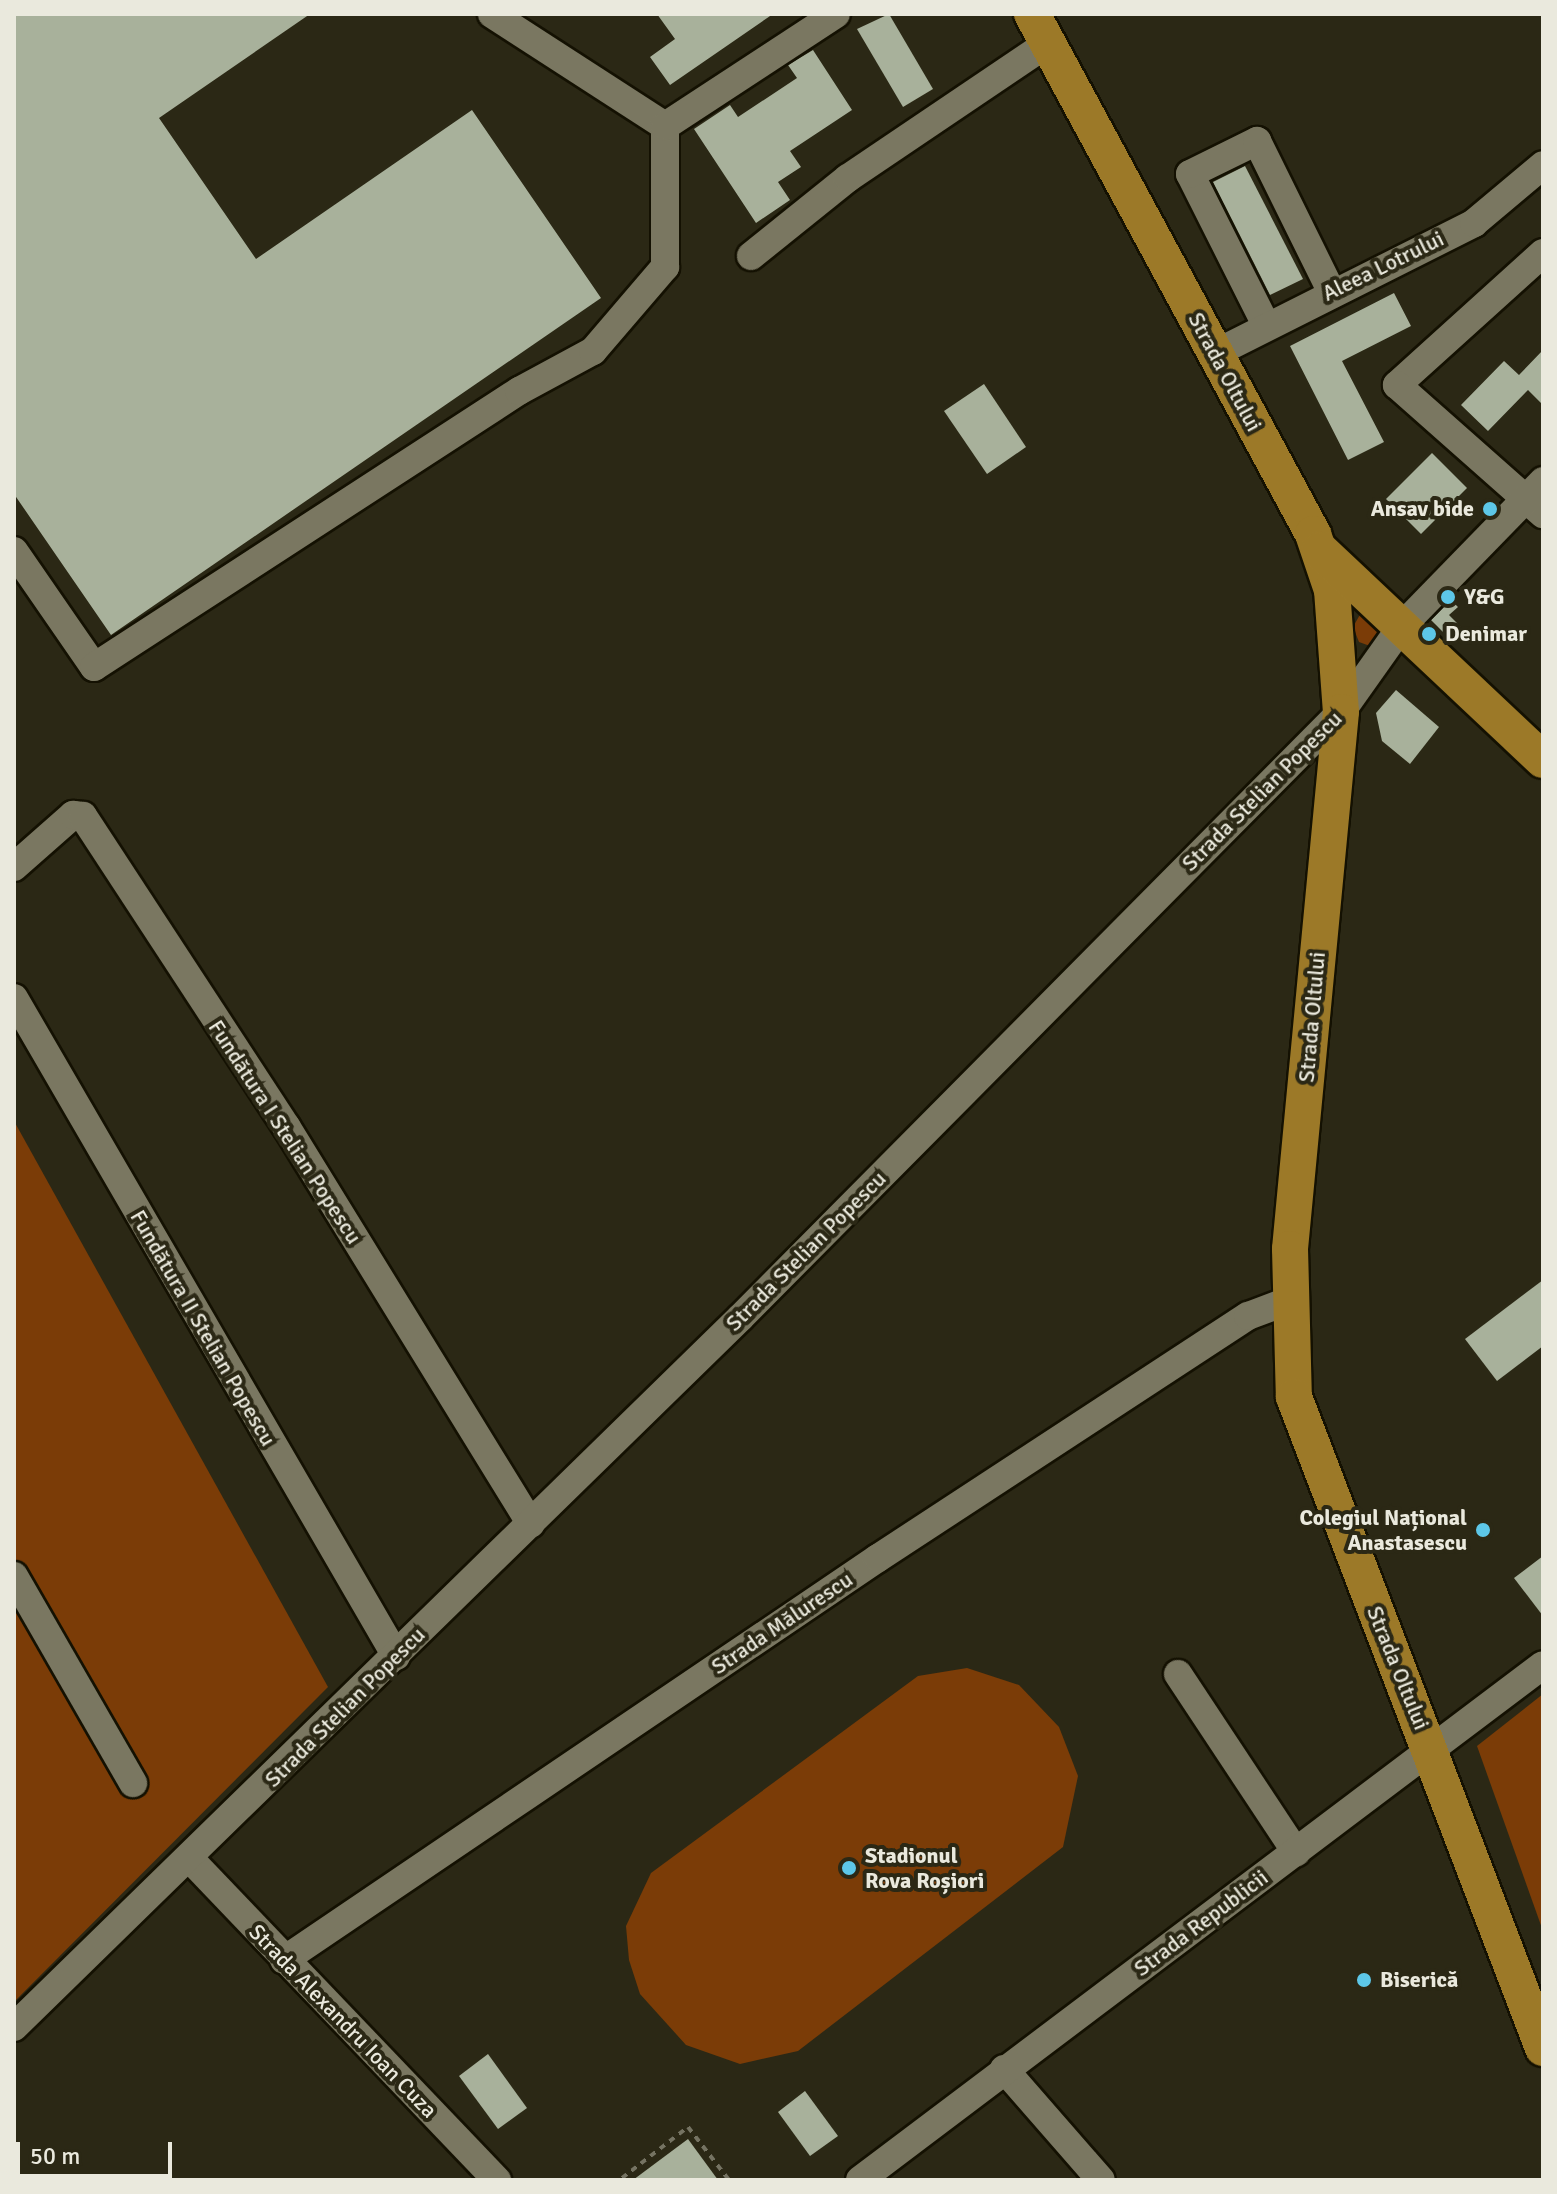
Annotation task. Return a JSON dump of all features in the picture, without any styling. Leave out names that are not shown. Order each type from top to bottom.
[{"type":"main road","name":"Strada Oltului","points":[[1039,29],[1320,550],[1338,626],[1341,712],[1288,1301],[1294,1397],[1308,1445],[1432,1750],[1543,2048]]},
{"type":"main road","points":[[1320,550],[1543,760]]},
{"type":"street","points":[[492,14],[665,126]]},
{"type":"street","points":[[665,126],[836,14]]},
{"type":"street","points":[[751,256],[1039,29]]},
{"type":"street","points":[[14,551],[94,667],[105,664],[519,391],[593,351],[665,267],[665,126]]},
{"type":"street","points":[[1266,325],[1190,174],[1257,141],[1331,291]]},
{"type":"street","name":"Aleea Lotrului","points":[[1214,354],[1331,291],[1474,223],[1543,165]]},
{"type":"street","points":[[1538,498],[1397,385],[1543,253]]},
{"type":"street","name":"Strada Stelian Popescu","points":[[14,2027],[191,1860],[531,1524],[1341,712],[1402,626],[1538,498]]},
{"type":"street","name":"Fundătura I Stelian Popescu","points":[[14,867],[73,815],[83,816],[286,1126],[531,1524]]},
{"type":"street","name":"Fundătura II Stelian Popescu","points":[[14,998],[396,1656]]},
{"type":"street","name":"Strada Mălurescu","points":[[284,1960],[878,1558],[1248,1316],[1288,1301]]},
{"type":"street","points":[[14,1576],[133,1783]]},
{"type":"street","name":"Strada Republicii","points":[[860,2180],[1543,1665]]},
{"type":"street","points":[[1178,1674],[1296,1852]]},
{"type":"street","name":"Strada Alexandru Ioan Cuza","points":[[191,1860],[497,2180]]},
{"type":"street","points":[[1004,2069],[1101,2180]]},
{"type":"path","points":[[622,2178],[688,2127],[729,2180]]},
{"type":"shaded area","points":[[1362,611],[1382,634],[1370,646],[1359,642],[1353,627]]},
{"type":"shaded area","points":[[14,1121],[328,1687],[14,2002]]},
{"type":"shaded area","name":"Stadionul Rova Roșiori","points":[[967,1668],[1019,1685],[1059,1727],[1078,1776],[1063,1847],[798,2051],[740,2064],[686,2045],[640,1994],[629,1960],[626,1926],[651,1873],[918,1676]]},
{"type":"shaded area","points":[[1543,1694],[1543,1931],[1477,1746]]},
{"type":"building","points":[[14,14],[310,14],[159,118],[256,259],[472,110],[601,298],[111,635],[14,494]]},
{"type":"building","points":[[657,14],[773,14],[670,85],[650,57],[675,39]]},
{"type":"building","points":[[889,14],[933,89],[903,107],[857,29]]},
{"type":"building","points":[[813,50],[852,110],[790,151],[801,167],[778,182],[790,200],[756,223],[694,129],[730,105],[738,117],[797,78],[788,65]]},
{"type":"building","points":[[1245,166],[1303,279],[1270,295],[1213,182]]},
{"type":"building","points":[[1394,293],[1411,326],[1342,361],[1384,442],[1348,460],[1290,346]]},
{"type":"building","points":[[1543,350],[1543,405],[1528,390],[1488,431],[1461,405],[1504,361],[1519,375]]},
{"type":"building","points":[[984,384],[1026,447],[987,474],[944,411]]},
{"type":"building","points":[[1432,453],[1467,488],[1421,534],[1386,499]]},
{"type":"building","points":[[1451,600],[1458,607],[1449,615],[1464,630],[1452,641],[1431,620]]},
{"type":"building","points":[[1396,690],[1439,727],[1410,764],[1382,741],[1376,713]]},
{"type":"building","points":[[1543,1280],[1543,1346],[1497,1381],[1465,1339]]},
{"type":"building","points":[[1543,1556],[1543,1616],[1514,1578]]},
{"type":"building","points":[[488,2054],[527,2108],[498,2129],[459,2076]]},
{"type":"building","points":[[805,2091],[838,2136],[810,2156],[778,2112]]},
{"type":"building","points":[[688,2139],[718,2180],[633,2180]]},
{"type":"place","name":"Ansav bide","points":[[1490,509]]},
{"type":"place","name":"Y&G","points":[[1448,597]]},
{"type":"place","name":"Denimar","points":[[1429,634]]},
{"type":"place","name":"Colegiul Național Anastasescu","points":[[1483,1530]]},
{"type":"place","name":"Stadionul Rova Roșiori","points":[[849,1868]]},
{"type":"place","name":"Biserică","points":[[1364,1980]]}]
